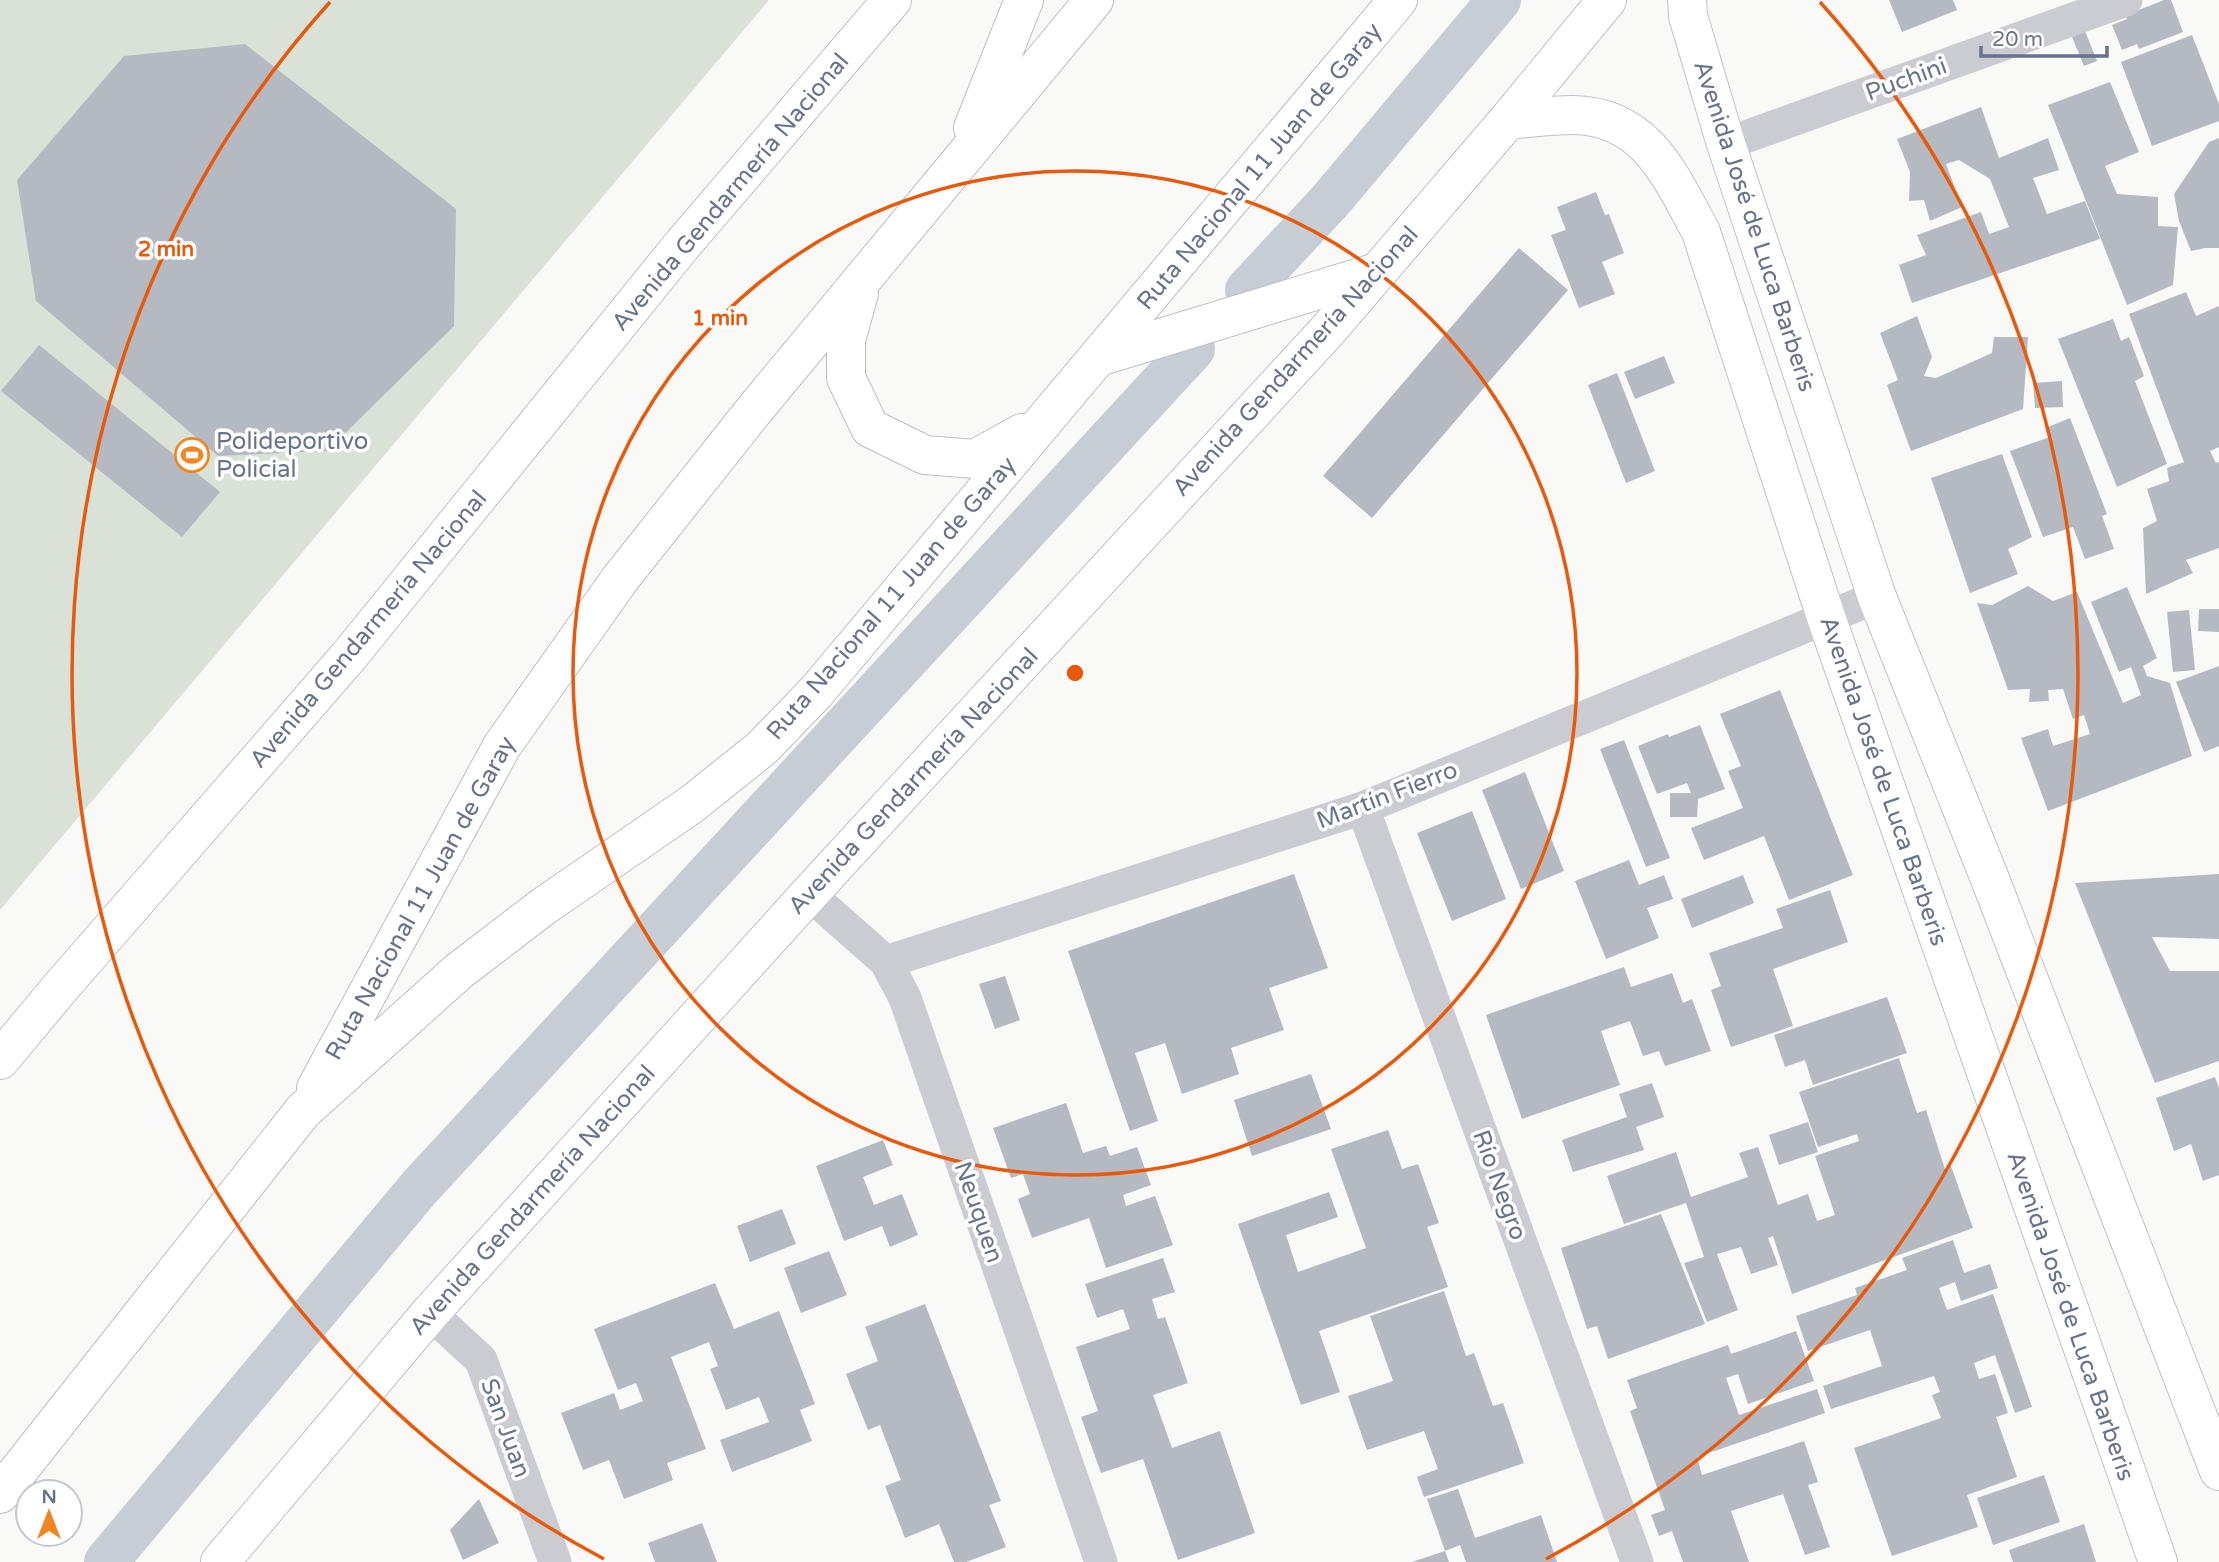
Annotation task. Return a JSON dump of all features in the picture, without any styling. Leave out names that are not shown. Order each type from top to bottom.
[{"type":"main road","name":"Avenida Gendarmería Nacional","points":[[0,1060],[349,656],[683,244],[892,0]]},
{"type":"main road","points":[[960,162],[1024,0]]},
{"type":"main road","name":"Ruta Nacional 11 Juan de Garay","points":[[303,1111],[502,746],[620,579],[755,409],[1094,0]]},
{"type":"main road","name":"Ruta Nacional 11 Juan de Garay","points":[[0,1494],[303,1111],[459,971],[544,906],[692,804],[762,748],[816,692],[1398,0]]},
{"type":"main road","name":"Avenida Gendarmería Nacional","points":[[220,1562],[430,1312],[809,894],[1328,330],[1607,0]]},
{"type":"main road","name":"Avenida José de Luca Barberis","points":[[1687,0],[1688,16],[1726,144],[1877,597],[1988,874],[2219,1471]]},
{"type":"main road","name":"Avenida José de Luca Barberis","points":[[1508,120],[1575,115],[1615,122],[1641,138],[1670,174],[1701,232],[1826,617],[2158,1562]]},
{"type":"main road","points":[[1098,357],[1374,274]]},
{"type":"main road","points":[[864,278],[846,340],[846,378],[870,428],[925,455],[975,459],[1042,423]]},
{"type":"street","name":"Puchini","points":[[1726,144],[2126,0]]},
{"type":"street","name":"Martín Fierro","points":[[886,962],[1363,808],[1877,597]]},
{"type":"street","name":"Río Negro","points":[[1363,808],[1637,1562]]},
{"type":"street","name":"Neuquen","points":[[809,894],[886,962],[905,998],[1101,1562]]},
{"type":"street","name":"San Juan","points":[[430,1312],[481,1360],[555,1562]]},
{"type":"shaded area","name":"Polideportivo Policial","points":[[0,0],[769,0],[0,910]]},
{"type":"building","points":[[1889,0],[1953,0],[1957,10],[1902,32]]},
{"type":"building","points":[[2164,0],[2171,0],[2183,32],[2139,49],[2137,44],[2122,50],[2112,25],[2127,19],[2126,15]]},
{"type":"building","points":[[2085,31],[2097,61],[2084,66],[2072,37]]},
{"type":"building","points":[[2192,35],[2219,104],[2219,121],[2152,146],[2121,62]]},
{"type":"building","points":[[245,44],[456,209],[454,326],[327,451],[218,456],[36,301],[17,180],[124,56]]},
{"type":"building","points":[[2110,82],[2139,152],[2105,166],[2117,194],[2158,197],[2158,226],[2178,227],[2173,285],[2127,305],[2048,105]]},
{"type":"building","points":[[1981,107],[1999,158],[2048,138],[2059,170],[2033,178],[2047,214],[2085,201],[2100,239],[1912,303],[1899,265],[1926,255],[1917,235],[1981,212],[1989,234],[2009,227],[1990,179],[1959,160],[1946,164],[1962,207],[1930,221],[1924,200],[1909,201],[1910,172],[1897,139]]},
{"type":"building","points":[[2219,138],[2219,248],[2191,251],[2179,221],[2174,194],[2209,142]]},
{"type":"building","points":[[1596,192],[1605,215],[1609,214],[1624,253],[1602,262],[1615,294],[1579,308],[1551,235],[1566,230],[1557,207]]},
{"type":"building","points":[[1519,248],[1568,290],[1372,518],[1323,476]]},
{"type":"building","points":[[2186,292],[2196,316],[2219,306],[2219,447],[2210,451],[2216,463],[2219,462],[2219,548],[2186,560],[2193,573],[2146,594],[2143,528],[2157,521],[2147,489],[2169,481],[2167,468],[2184,462],[2129,314]]},
{"type":"building","points":[[1917,316],[1932,357],[1924,376],[1936,378],[1992,353],[1994,337],[2028,337],[2023,409],[1911,451],[1887,385],[1898,380],[1880,333]]},
{"type":"building","points":[[2113,319],[2121,341],[2129,337],[2144,376],[2135,381],[2167,464],[2117,487],[2058,339]]},
{"type":"building","points":[[39,345],[220,492],[182,537],[1,391]]},
{"type":"building","points":[[1664,356],[1675,383],[1635,399],[1624,372]]},
{"type":"building","points":[[1617,373],[1655,471],[1626,483],[1588,385]]},
{"type":"building","points":[[2062,381],[2063,407],[2035,408],[2033,383]]},
{"type":"building","points":[[2070,418],[2107,514],[2102,516],[2114,549],[2085,559],[2073,527],[2043,537],[2010,451],[2050,437],[2048,427]]},
{"type":"building","points":[[2002,454],[2032,537],[2008,549],[2018,574],[1970,593],[1931,478]]},
{"type":"building","points":[[2028,586],[2053,601],[2077,592],[2123,703],[2141,695],[2131,667],[2119,672],[2091,602],[2127,587],[2157,658],[2143,666],[2147,676],[2170,683],[2192,756],[2048,811],[2021,738],[2048,729],[2053,746],[2090,734],[2084,715],[2073,719],[2063,689],[2048,690],[2049,701],[2029,702],[2030,689],[2008,690],[1977,603],[1992,605]]},
{"type":"building","points":[[2199,609],[2219,609],[2219,632],[2198,631]]},
{"type":"building","points":[[2189,610],[2195,670],[2173,672],[2167,612]]},
{"type":"building","points":[[2219,666],[2219,746],[2204,752],[2176,682]]},
{"type":"building","points":[[1780,690],[1853,875],[1789,900],[1764,836],[1704,860],[1691,828],[1743,808],[1728,771],[1741,766],[1720,714]]},
{"type":"building","points":[[1700,725],[1725,789],[1698,799],[1697,817],[1670,817],[1670,793],[1691,793],[1687,783],[1657,794],[1638,746]]},
{"type":"building","points":[[1624,740],[1670,858],[1646,867],[1600,749]]},
{"type":"building","points":[[1525,772],[1564,871],[1521,889],[1482,790]]},
{"type":"building","points":[[1472,811],[1506,899],[1452,921],[1417,833]]},
{"type":"building","points":[[1629,860],[1639,885],[1664,875],[1673,899],[1647,908],[1659,938],[1606,959],[1575,881]]},
{"type":"building","points":[[1294,874],[1328,968],[1269,988],[1284,1030],[1231,1048],[1239,1074],[1182,1094],[1165,1043],[1135,1053],[1158,1121],[1130,1131],[1068,951]]},
{"type":"building","points":[[2219,874],[2219,939],[2152,937],[2170,971],[2219,971],[2219,1061],[2155,1083],[2075,883]]},
{"type":"building","points":[[1743,875],[1754,903],[1692,928],[1681,899]]},
{"type":"building","points":[[1830,890],[1848,942],[1773,969],[1793,1026],[1731,1047],[1711,990],[1721,986],[1709,953],[1783,928],[1776,909]]},
{"type":"building","points":[[1624,967],[1631,987],[1672,973],[1683,1003],[1692,999],[1711,1051],[1665,1066],[1659,1051],[1643,1056],[1630,1021],[1601,1031],[1620,1085],[1522,1119],[1486,1015]]},
{"type":"building","points":[[1005,976],[1020,1020],[995,1029],[979,984]]},
{"type":"building","points":[[1887,997],[1907,1053],[1813,1085],[1805,1060],[1785,1067],[1774,1035]]},
{"type":"building","points":[[1899,1058],[1917,1113],[1926,1110],[1945,1169],[1951,1166],[1973,1228],[1792,1294],[1773,1236],[1768,1238],[1778,1265],[1751,1274],[1741,1247],[1717,1254],[1738,1310],[1707,1322],[1684,1263],[1704,1257],[1686,1203],[1624,1224],[1607,1176],[1676,1152],[1691,1197],[1748,1177],[1739,1153],[1758,1147],[1778,1205],[1808,1194],[1817,1221],[1835,1215],[1815,1156],[1859,1141],[1857,1134],[1818,1147],[1799,1092]]},
{"type":"building","points":[[1311,1074],[1331,1129],[1252,1156],[1234,1100]]},
{"type":"building","points":[[2215,1077],[2219,1088],[2219,1175],[2203,1181],[2191,1144],[2174,1151],[2156,1098]]},
{"type":"building","points":[[1652,1083],[1664,1117],[1636,1127],[1644,1150],[1573,1172],[1562,1140],[1627,1117],[1619,1094]]},
{"type":"building","points":[[1066,1103],[1083,1153],[1106,1146],[1110,1156],[1137,1147],[1151,1185],[1123,1195],[1126,1206],[1155,1196],[1173,1245],[1106,1268],[1089,1218],[1032,1238],[1018,1199],[1030,1194],[1023,1174],[1011,1178],[993,1128]]},
{"type":"building","points":[[1808,1122],[1818,1152],[1779,1165],[1769,1135]]},
{"type":"building","points":[[1388,1130],[1402,1169],[1418,1164],[1439,1223],[1427,1227],[1448,1287],[1319,1331],[1340,1392],[1301,1405],[1238,1224],[1329,1192],[1338,1217],[1286,1235],[1298,1272],[1366,1248],[1331,1149]]},
{"type":"building","points":[[883,1140],[893,1165],[863,1177],[874,1205],[902,1194],[918,1235],[890,1247],[882,1226],[844,1241],[816,1166]]},
{"type":"building","points":[[782,1209],[796,1244],[750,1262],[737,1226]]},
{"type":"building","points":[[1661,1214],[1705,1324],[1608,1359],[1597,1326],[1587,1329],[1561,1248]]},
{"type":"building","points":[[1953,1240],[1964,1273],[1990,1264],[1998,1288],[1961,1301],[1955,1282],[1939,1288],[1947,1310],[1993,1294],[2032,1407],[2015,1413],[1995,1355],[1974,1363],[1979,1379],[1995,1374],[2008,1413],[1996,1417],[2017,1477],[1967,1495],[1978,1527],[1892,1556],[1854,1448],[1941,1418],[1932,1395],[1940,1392],[1934,1376],[1831,1409],[1823,1386],[1882,1366],[1870,1330],[1808,1351],[1796,1316],[1857,1295],[1855,1288],[1907,1270],[1902,1258]]},
{"type":"building","points":[[829,1251],[847,1295],[801,1313],[784,1268]]},
{"type":"building","points":[[1163,1258],[1175,1292],[1152,1299],[1158,1319],[1165,1317],[1188,1383],[1153,1395],[1172,1448],[1220,1431],[1255,1533],[1178,1560],[1143,1459],[1101,1473],[1081,1417],[1098,1411],[1076,1347],[1130,1329],[1123,1309],[1097,1318],[1085,1284]]},
{"type":"building","points":[[715,1283],[734,1329],[779,1311],[815,1404],[800,1410],[812,1441],[732,1472],[720,1440],[769,1422],[759,1397],[726,1410],[710,1369],[718,1366],[709,1342],[671,1357],[706,1449],[667,1463],[673,1480],[624,1499],[609,1460],[583,1470],[561,1413],[614,1393],[620,1410],[643,1401],[636,1383],[618,1390],[594,1329]]},
{"type":"building","points":[[1444,1291],[1466,1356],[1474,1353],[1493,1406],[1503,1403],[1524,1463],[1424,1497],[1417,1477],[1438,1469],[1424,1431],[1367,1450],[1348,1396],[1393,1381],[1370,1316]]},
{"type":"building","points":[[925,1304],[1001,1501],[989,1505],[1006,1547],[966,1562],[954,1562],[939,1524],[905,1538],[885,1486],[901,1480],[880,1425],[868,1430],[846,1374],[878,1361],[865,1327]]},
{"type":"building","points":[[1796,1331],[1814,1381],[1748,1404],[1738,1374],[1726,1378],[1739,1415],[1817,1389],[1825,1413],[1697,1457],[1702,1475],[1804,1441],[1818,1482],[1808,1485],[1830,1547],[1805,1555],[1783,1494],[1731,1511],[1749,1562],[1683,1562],[1672,1531],[1659,1536],[1651,1515],[1665,1510],[1630,1411],[1637,1408],[1627,1380],[1728,1345],[1731,1354]]},
{"type":"building","points":[[2044,1475],[2060,1522],[1993,1545],[1977,1498]]},
{"type":"building","points":[[1458,1489],[1475,1538],[1541,1515],[1557,1562],[1466,1562],[1460,1545],[1445,1551],[1427,1499]]},
{"type":"building","points":[[479,1499],[499,1543],[463,1560],[450,1530]]},
{"type":"building","points":[[702,1523],[717,1562],[655,1562],[648,1543]]},
{"type":"building","points":[[2084,1524],[2096,1562],[2013,1562],[2009,1550]]},
{"type":"building","points":[[1445,1551],[1449,1562],[1412,1562]]},
{"type":"waterway","points":[[1247,290],[1330,201],[1499,0]]},
{"type":"waterway","points":[[106,1562],[419,1188],[1193,349]]},
{"type":"place","name":"Polideportivo Policial","points":[[192,455]]}]
